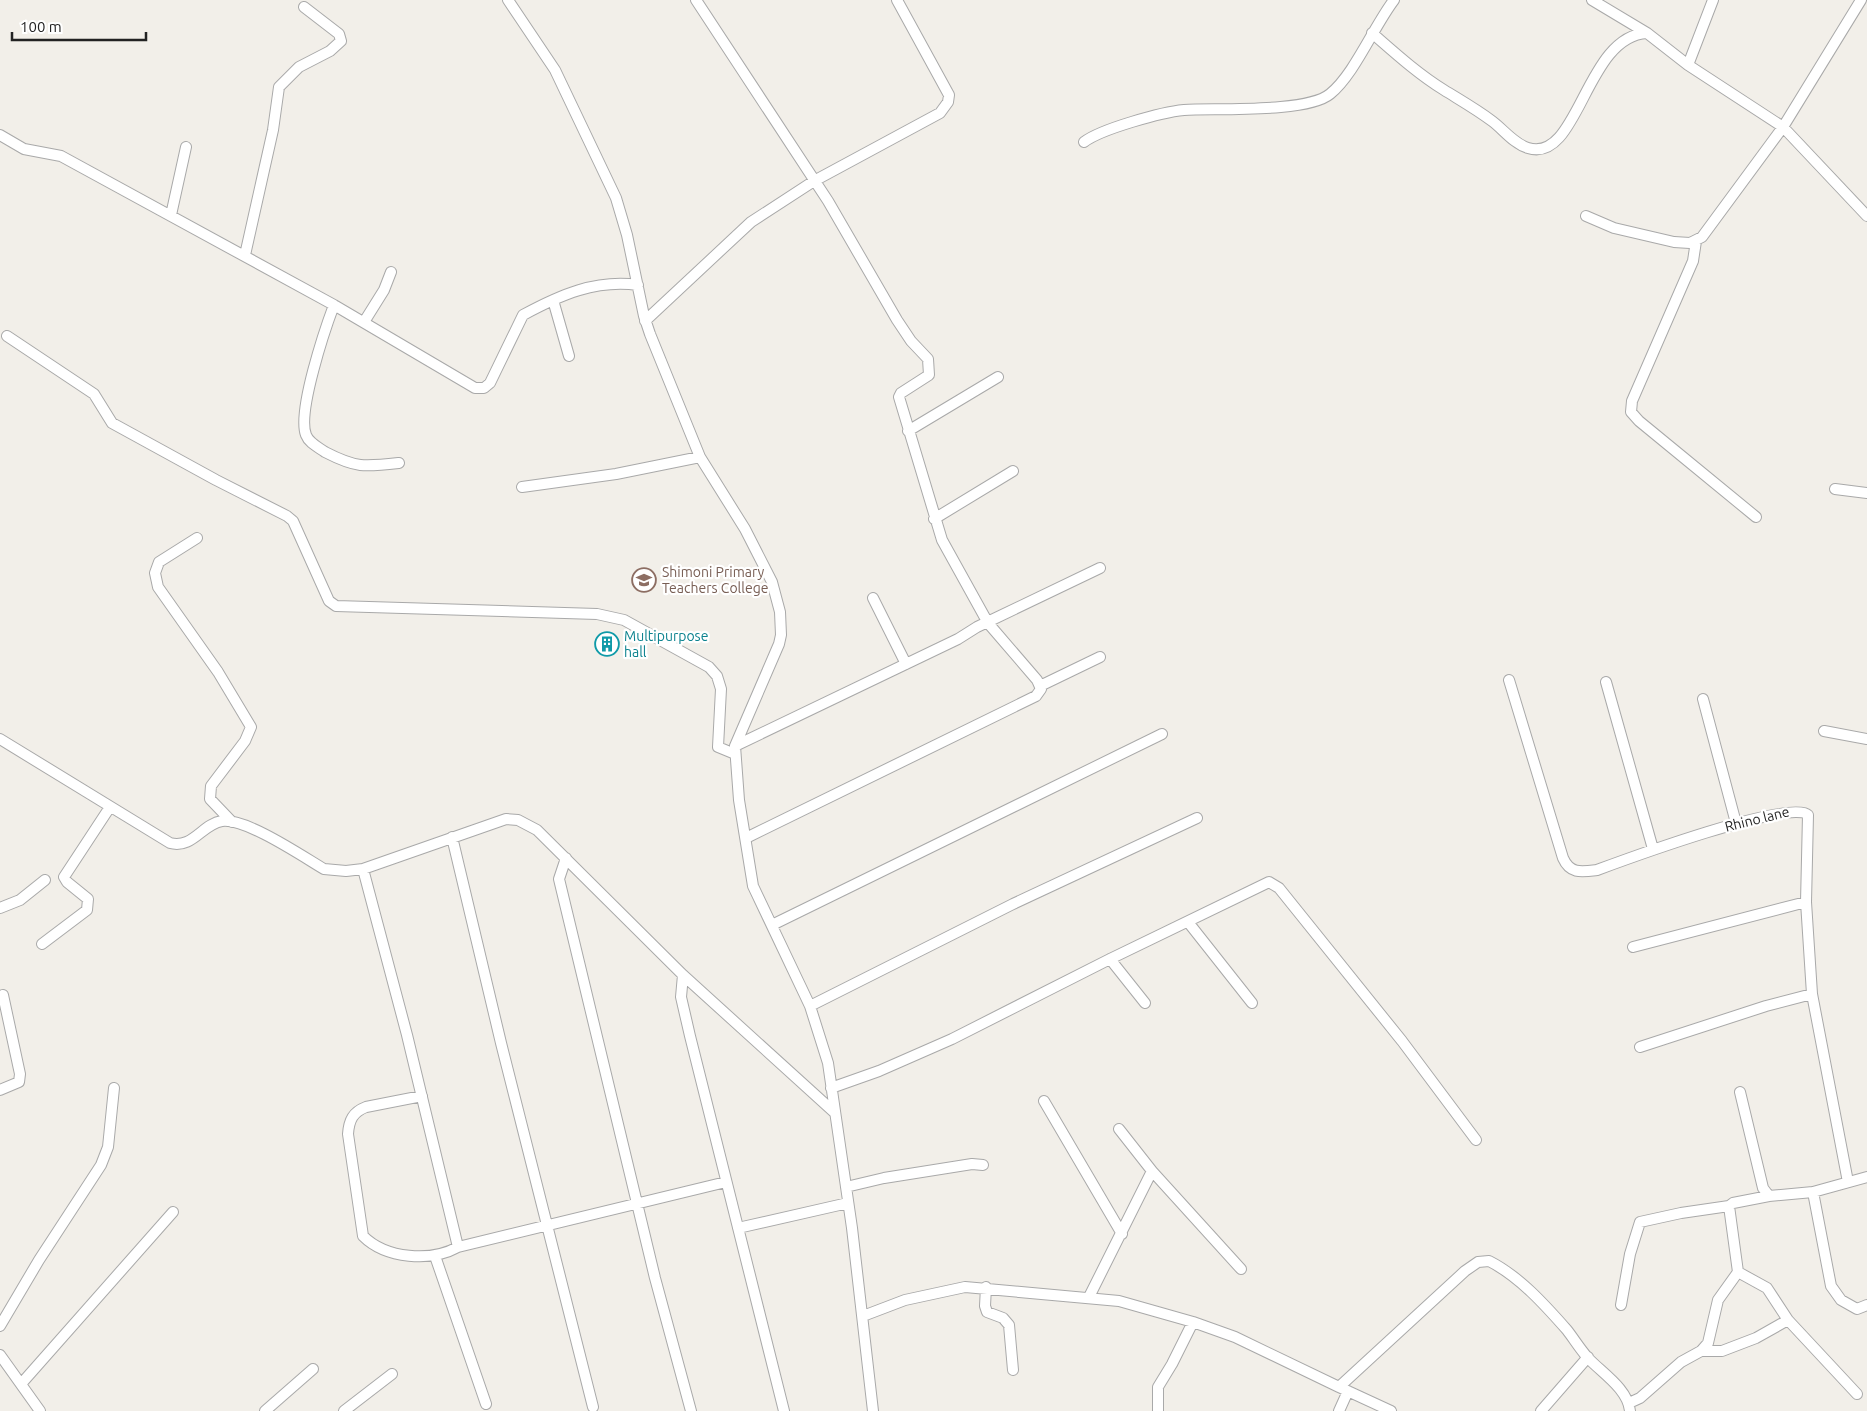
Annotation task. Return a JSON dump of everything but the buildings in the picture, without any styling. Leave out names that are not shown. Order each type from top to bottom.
[{"type":"street","points":[[508,0],[555,70],[599,161],[618,207],[645,320],[700,456],[760,557],[772,582],[780,612],[781,635],[779,644],[735,750],[753,886],[810,1006],[828,1063],[846,1187],[873,1411]]},
{"type":"street","points":[[696,0],[858,250],[897,320],[911,341],[928,359],[929,375],[899,397],[934,519],[942,540],[988,623],[1040,686],[1040,693],[1036,696],[746,838]]},
{"type":"street","points":[[645,320],[751,222],[814,181],[940,113],[948,102],[948,95],[897,0]]},
{"type":"street","points":[[1084,142],[1102,131],[1182,110],[1256,109],[1322,99],[1337,87],[1394,0]]},
{"type":"street","points":[[1592,0],[1647,33],[1688,65],[1783,127],[1867,216]]},
{"type":"street","points":[[1688,65],[1713,0]]},
{"type":"street","points":[[1586,216],[1614,228],[1652,235],[1683,244],[1696,241],[1702,237],[1783,127],[1861,0]]},
{"type":"street","points":[[245,255],[273,130],[279,87],[299,67],[330,51],[341,41],[339,34],[304,7]]},
{"type":"street","points":[[1372,33],[1406,62],[1493,121],[1520,144],[1537,150],[1552,145],[1559,139],[1570,123],[1605,58],[1617,44],[1631,36],[1647,33]]},
{"type":"street","points":[[0,135],[24,150],[61,156],[245,255],[480,389],[490,383],[521,317],[552,300],[604,283],[638,285]]},
{"type":"street","points":[[171,215],[186,147]]},
{"type":"street","points":[[1696,241],[1693,261],[1632,400],[1631,412],[1639,421],[1756,517]]},
{"type":"street","points":[[364,322],[384,290],[391,272]]},
{"type":"street","points":[[552,300],[569,356]]},
{"type":"street","points":[[334,305],[319,348],[309,392],[304,426],[306,436],[312,443],[350,464],[364,467],[398,463]]},
{"type":"street","points":[[7,336],[94,394],[103,407],[106,417],[112,423],[216,480],[287,516],[293,521],[329,601],[336,606],[597,614],[624,620],[709,667],[718,676],[721,689],[718,747],[735,750],[1100,568]]},
{"type":"street","points":[[908,431],[998,377]]},
{"type":"street","points":[[522,487],[616,474],[700,456]]},
{"type":"street","points":[[934,519],[1013,471]]},
{"type":"street","points":[[1835,489],[1867,493]]},
{"type":"street","points":[[197,538],[159,562],[155,573],[158,587],[218,672],[251,727],[245,741],[211,786],[210,799],[232,822]]},
{"type":"street","points":[[872,598],[906,664]]},
{"type":"street","points":[[1040,686],[1100,657]]},
{"type":"street","name":"Rhino lane","points":[[1509,680],[1567,867],[1574,872],[1596,870],[1653,849],[1736,823],[1796,810],[1808,815],[1806,902],[1812,994],[1848,1182]]},
{"type":"street","points":[[1606,682],[1653,849]]},
{"type":"street","points":[[1703,699],[1736,823]]},
{"type":"street","points":[[1824,731],[1867,739]]},
{"type":"street","points":[[772,925],[1162,734]]},
{"type":"street","points":[[0,739],[162,839],[176,844],[190,841],[217,823],[232,822],[253,828],[324,869],[346,871],[363,868],[506,818],[518,820],[537,830],[683,975],[834,1112]]},
{"type":"street","points":[[42,944],[87,910],[88,899],[67,882],[64,877],[110,808]]},
{"type":"street","points":[[810,1006],[1013,904],[1197,818]]},
{"type":"street","points":[[452,837],[594,1407]]},
{"type":"street","points":[[566,858],[559,879],[638,1204],[691,1411]]},
{"type":"street","points":[[363,868],[422,1096],[458,1247]]},
{"type":"street","points":[[0,908],[20,900],[45,880]]},
{"type":"street","points":[[831,1088],[879,1071],[952,1039],[1263,884],[1274,884],[1402,1041],[1476,1140]]},
{"type":"street","points":[[1633,947],[1806,902]]},
{"type":"street","points":[[1188,922],[1252,1003]]},
{"type":"street","points":[[1110,959],[1144,1003]]},
{"type":"street","points":[[683,975],[681,997],[784,1411]]},
{"type":"street","points":[[1640,1047],[1766,1006],[1812,994]]},
{"type":"street","points":[[0,1090],[18,1082],[20,1074],[3,995]]},
{"type":"street","points":[[0,1326],[39,1260],[101,1165],[108,1147],[114,1088]]},
{"type":"street","points":[[1740,1092],[1763,1188],[1769,1196]]},
{"type":"street","points":[[422,1096],[388,1101],[359,1110],[348,1122],[348,1134],[363,1236],[373,1244],[398,1253],[418,1257],[435,1256],[458,1247],[726,1182]]},
{"type":"street","points":[[1044,1100],[1122,1234]]},
{"type":"street","points":[[1120,1129],[1152,1171],[1241,1269]]},
{"type":"street","points":[[846,1187],[884,1178],[972,1164],[982,1165]]},
{"type":"street","points":[[1089,1297],[1152,1171]]},
{"type":"street","points":[[1621,1305],[1630,1254],[1640,1222],[1681,1213],[1729,1206],[1733,1203],[1769,1196],[1813,1192],[1867,1177]]},
{"type":"street","points":[[1813,1192],[1831,1286],[1848,1306],[1856,1309],[1867,1304]]},
{"type":"street","points":[[738,1228],[848,1203]]},
{"type":"street","points":[[1339,1411],[1344,1389],[1465,1271],[1485,1260],[1498,1265],[1513,1276],[1567,1330],[1588,1357],[1610,1378],[1630,1407],[1681,1362],[1701,1350],[1708,1343],[1718,1300],[1738,1272],[1729,1206]]},
{"type":"street","points":[[21,1384],[173,1212]]},
{"type":"street","points":[[435,1256],[486,1404]]},
{"type":"street","points":[[1738,1272],[1767,1288],[1788,1320],[1856,1394]]},
{"type":"street","points":[[862,1316],[905,1300],[965,1287],[986,1287],[1118,1301],[1193,1322],[1235,1337],[1391,1411]]},
{"type":"street","points":[[986,1287],[985,1306],[987,1312],[1003,1318],[1009,1325],[1013,1370]]},
{"type":"street","points":[[1701,1350],[1722,1350],[1756,1338],[1788,1320]]},
{"type":"street","points":[[1158,1411],[1158,1387],[1193,1322]]},
{"type":"street","points":[[0,1355],[40,1411]]},
{"type":"street","points":[[1541,1411],[1588,1357]]},
{"type":"street","points":[[265,1411],[313,1369]]},
{"type":"street","points":[[344,1411],[392,1374]]},
{"type":"place","name":"Shimoni Primary Teachers College","points":[[644,580]]},
{"type":"place","name":"Multipurpose hall","points":[[607,644]]}]
